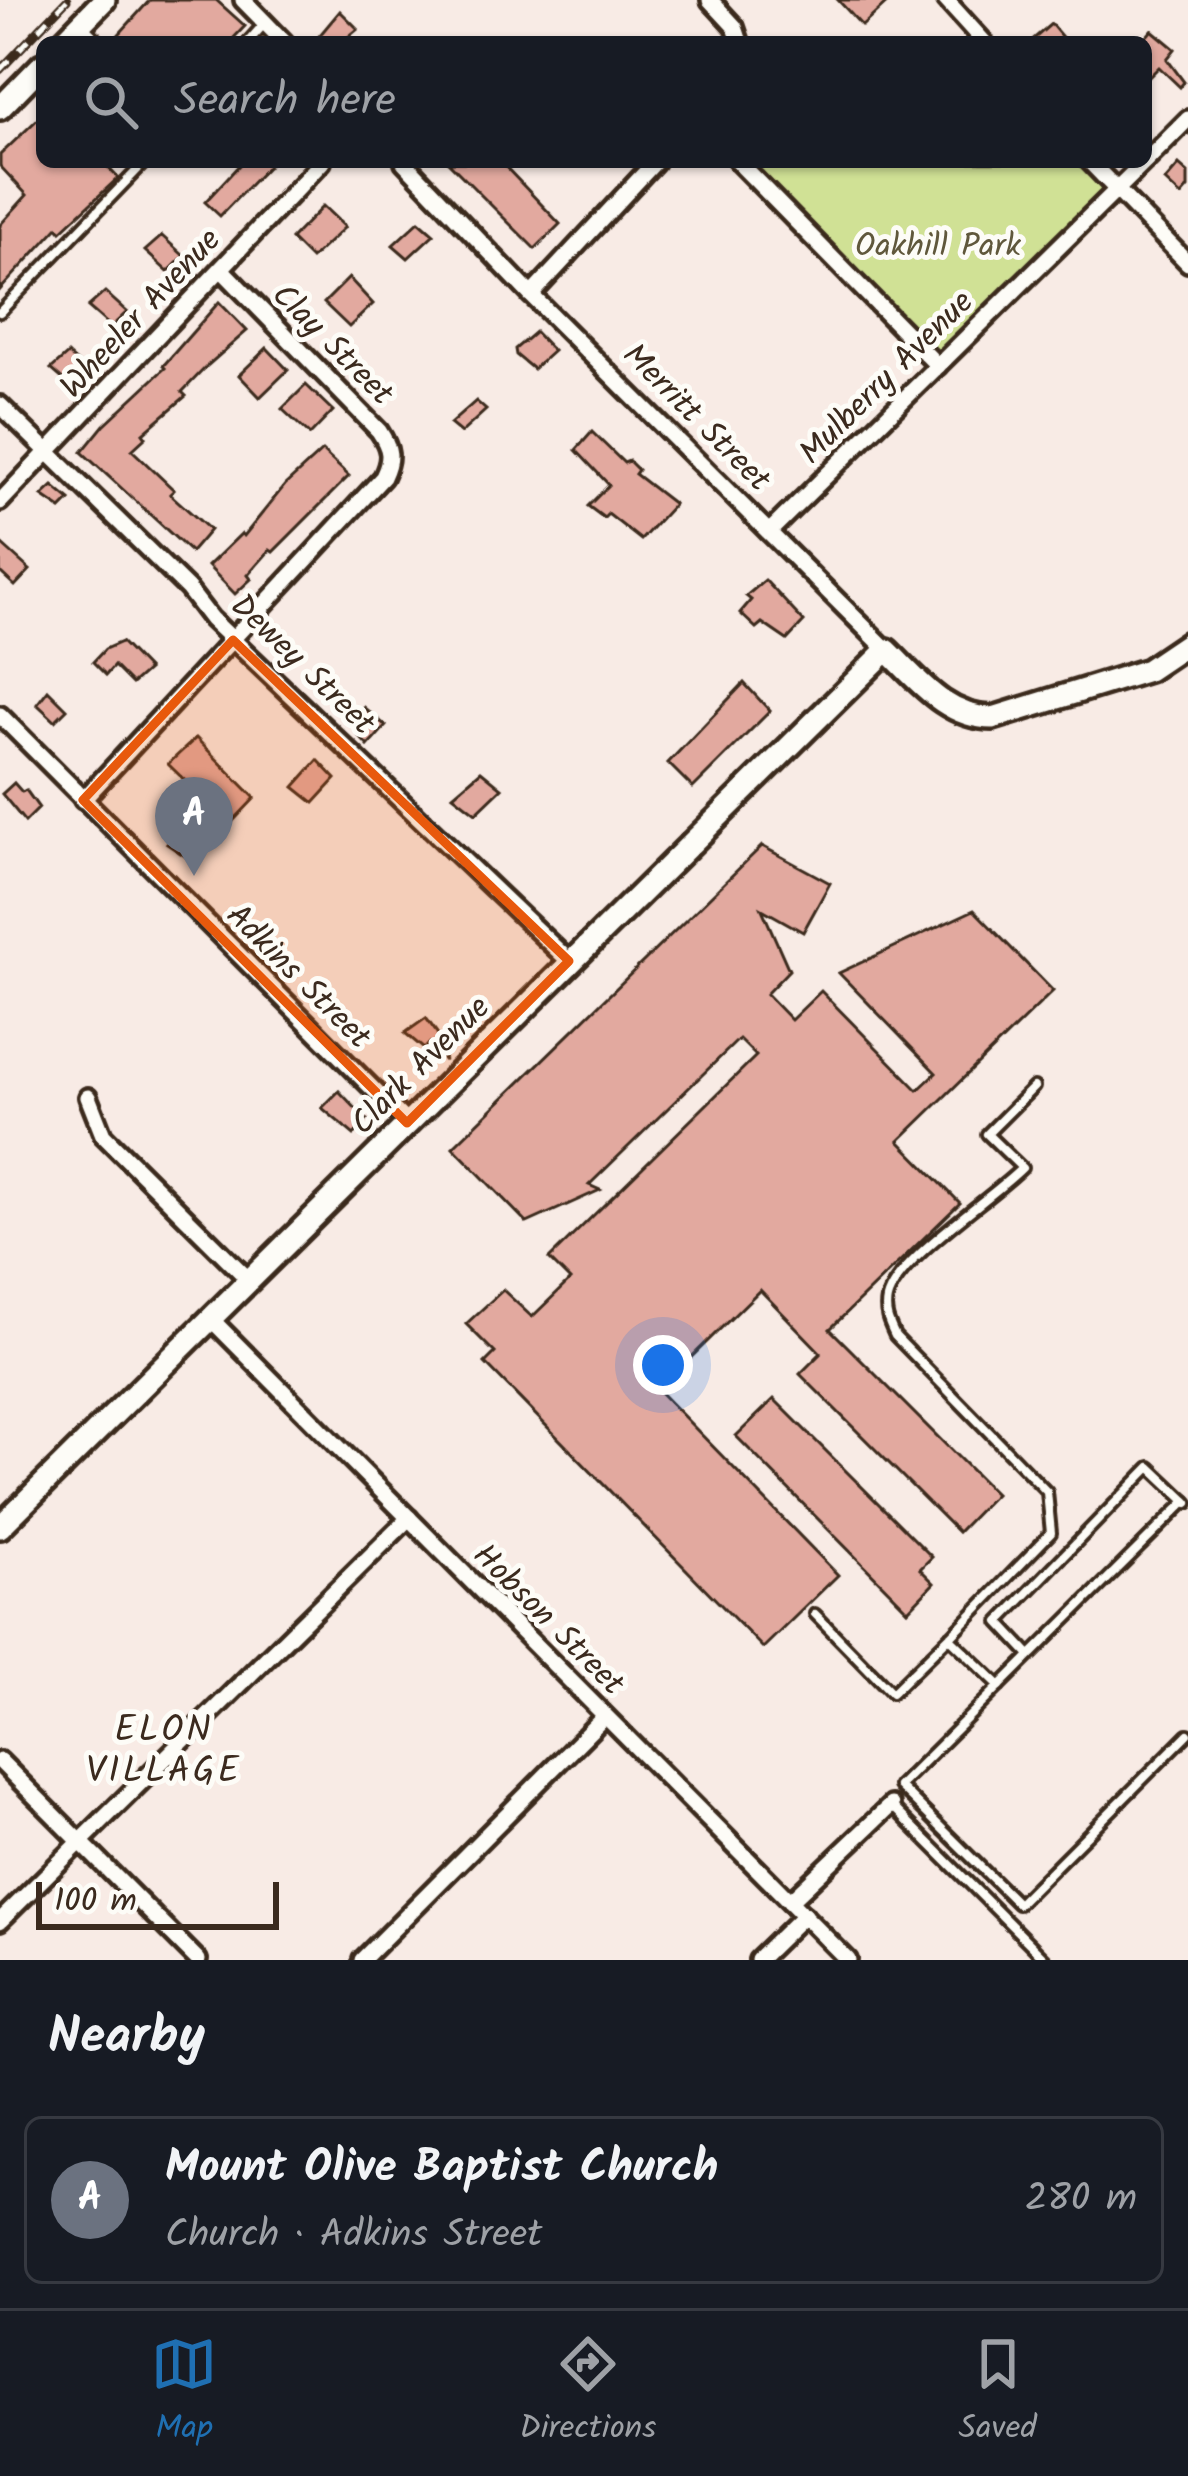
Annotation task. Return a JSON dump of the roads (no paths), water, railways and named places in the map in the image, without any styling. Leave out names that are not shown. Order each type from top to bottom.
[{"type":"street","points":[[70,36],[104,0]]},
{"type":"street","points":[[243,0],[278,36]]},
{"type":"street","points":[[946,0],[979,36]]},
{"type":"street","points":[[715,2],[738,36]]},
{"type":"street","points":[[0,108],[36,70]]},
{"type":"street","name":"Mulberry Avenue","points":[[1152,154],[1188,119]]},
{"type":"street","name":"Wheeler Avenue","points":[[0,502],[316,168]]},
{"type":"street","name":"Merritt Street","points":[[410,168],[531,295],[952,709],[971,718],[993,718],[1148,670],[1186,649]]},
{"type":"street","points":[[531,295],[649,168]]},
{"type":"street","points":[[744,168],[938,366]]},
{"type":"street","points":[[1095,168],[1188,263]]},
{"type":"street","name":"Mulberry Avenue","points":[[769,532],[1138,168]]},
{"type":"street","name":"Clay Street","points":[[221,269],[389,446],[382,477],[233,640]]},
{"type":"street","name":"Dewey Street","points":[[0,405],[174,575],[233,640],[569,962]]},
{"type":"street","points":[[83,800],[233,640]]},
{"type":"street","name":"Clark Avenue","points":[[0,1526],[887,650]]},
{"type":"street","name":"Adkins Street","points":[[0,715],[406,1123]]},
{"type":"street","points":[[88,1097],[103,1135],[249,1280]]},
{"type":"street","name":"Hobson Street","points":[[210,1318],[848,1960]]},
{"type":"street","points":[[0,1921],[409,1518]]},
{"type":"street","points":[[362,1960],[605,1716]]},
{"type":"street","points":[[0,1761],[198,1960]]},
{"type":"street","points":[[790,1901],[891,1805]]},
{"type":"street","points":[[758,1960],[804,1916]]},
{"type":"lane","points":[[253,36],[265,22]]},
{"type":"lane","points":[[81,24],[94,36]]},
{"type":"lane","points":[[130,168],[131,176]]},
{"type":"lane","points":[[0,312],[139,168]]},
{"type":"lane","points":[[814,1614],[892,1693],[1052,1533],[1047,1492],[895,1336],[885,1314],[888,1294],[908,1267],[960,1216],[992,1198],[1022,1168],[987,1134],[1034,1087]]},
{"type":"lane","points":[[1030,1655],[999,1622],[1150,1467],[1187,1502],[899,1786],[1018,1904],[1188,1734]]},
{"type":"lane","points":[[950,1637],[1000,1685]]},
{"type":"lane","points":[[891,1805],[1046,1960]]},
{"type":"railway","points":[[0,70],[67,0]]},
{"type":"place","name":"Mount Olive Baptist Church","points":[[194,876]]},
{"type":"district","name":"ELON VILLAGE","points":[[164,1748]]},
{"type":"park label","name":"Oakhill Park","points":[[938,244]]}]
